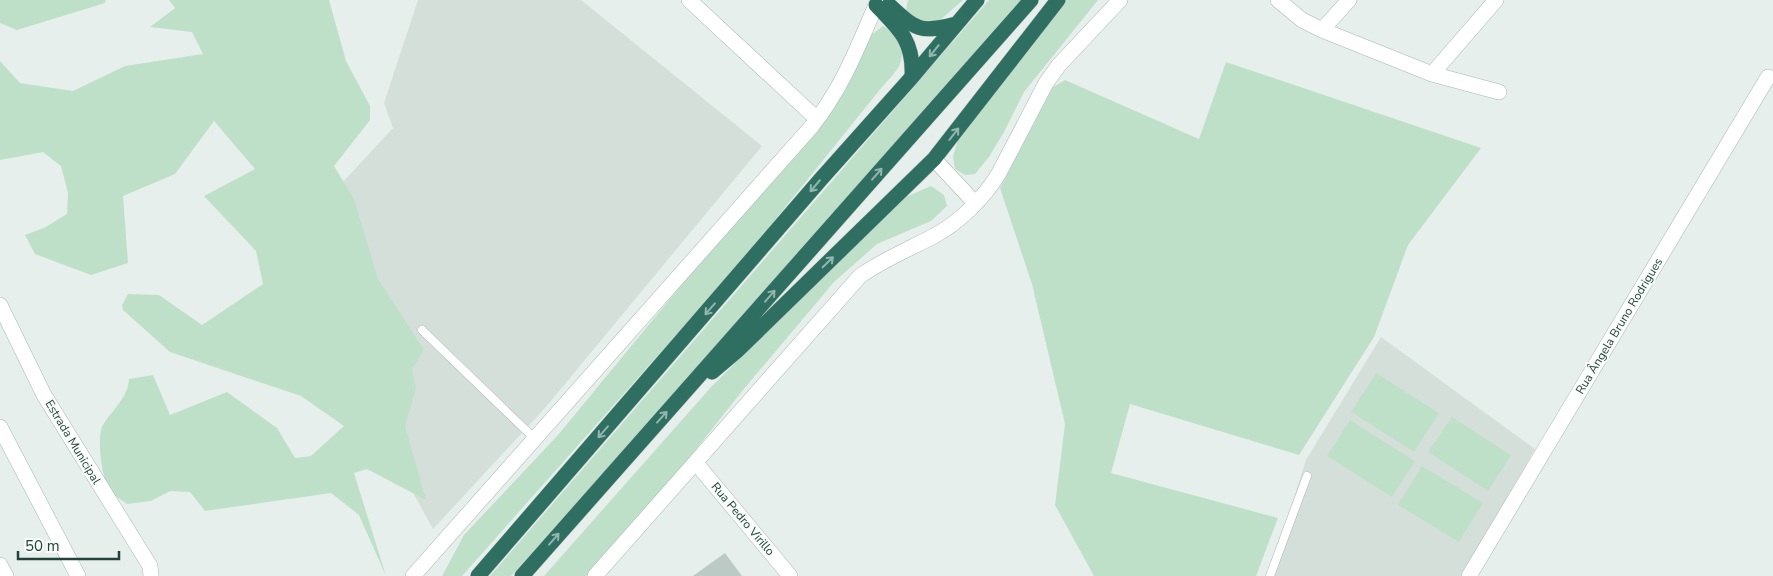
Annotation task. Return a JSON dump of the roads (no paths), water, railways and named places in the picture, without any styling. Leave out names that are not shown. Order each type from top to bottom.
[{"type":"highway","points":[[478,576],[977,0]]},
{"type":"highway","points":[[522,576],[1031,0]]},
{"type":"highway","points":[[676,402],[738,350],[934,159],[1058,0]]},
{"type":"highway","points":[[881,2],[916,27],[934,30],[956,24]]},
{"type":"highway","points":[[881,2],[907,42],[913,58],[912,77]]},
{"type":"street","points":[[689,0],[817,119]]},
{"type":"street","points":[[595,576],[860,276],[888,258],[934,237],[954,222],[995,180],[1046,83],[1059,65],[1120,0]]},
{"type":"street","points":[[1278,0],[1302,20],[1322,30],[1432,74],[1499,92]]},
{"type":"street","points":[[1322,30],[1349,0]]},
{"type":"street","points":[[1432,74],[1496,0]]},
{"type":"street","points":[[413,576],[817,119],[843,82],[881,2]]},
{"type":"street","name":"Rua Ângela Bruno Rodrigues","points":[[1470,576],[1768,77]]},
{"type":"street","points":[[934,159],[974,203]]},
{"type":"street","name":"Estrada Municipal","points":[[0,305],[44,395],[150,566],[151,576]]},
{"type":"street","points":[[0,427],[78,576]]},
{"type":"street","name":"Rua Pedro Virillo","points":[[696,463],[790,576]]},
{"type":"street","points":[[0,565],[6,576]]},
{"type":"lane","points":[[422,330],[535,439]]},
{"type":"lane","points":[[1270,576],[1307,476]]}]
